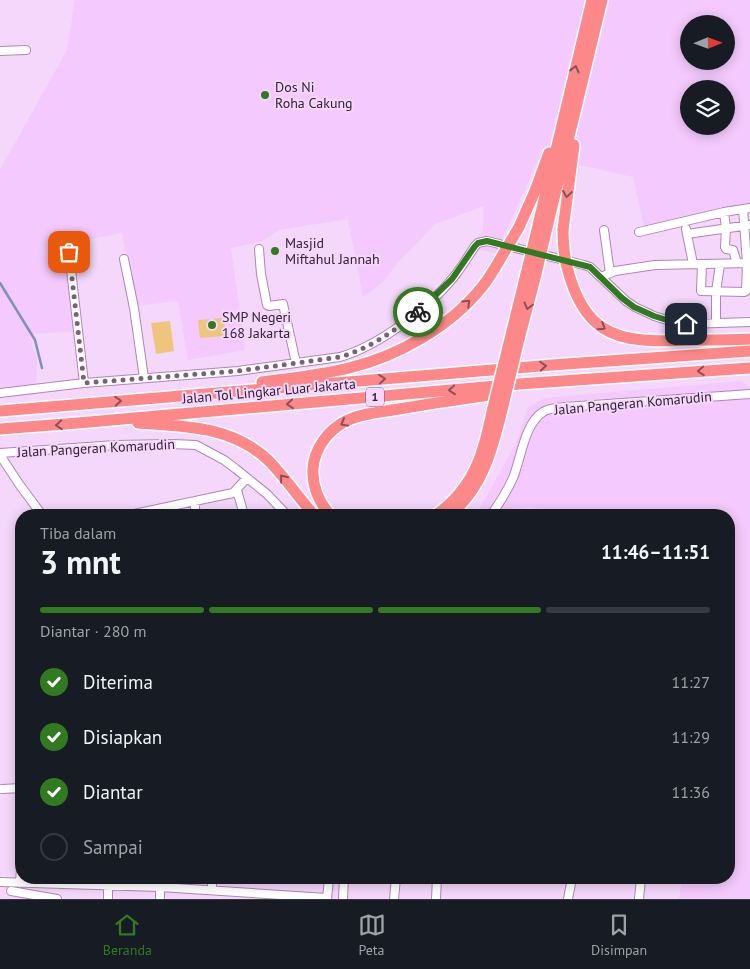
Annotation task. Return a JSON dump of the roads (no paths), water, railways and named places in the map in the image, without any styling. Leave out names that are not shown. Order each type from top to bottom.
[{"type":"highway","points":[[444,509],[459,495],[473,473],[497,409],[531,274],[563,116],[592,0]]},
{"type":"highway","points":[[539,239],[584,76],[602,0]]},
{"type":"highway","points":[[584,76],[563,230],[564,260],[578,300],[592,320],[614,334],[647,340],[750,339]]},
{"type":"highway","points":[[176,396],[333,371],[363,364],[409,345],[445,322],[471,299],[483,286],[495,268],[518,227],[535,191],[563,116]]},
{"type":"highway","name":"Jalan Tol Lingkar Luar Jakarta","points":[[0,411],[552,365],[750,351]]},
{"type":"highway","name":"Jalan Tol Lingkar Luar Jakarta","points":[[0,429],[598,378],[750,368]]},
{"type":"highway","points":[[326,509],[318,497],[314,485],[314,461],[326,437],[332,430],[348,420],[379,412],[598,378]]},
{"type":"highway","points":[[456,509],[464,502],[480,479],[487,464],[492,448],[497,409]]},
{"type":"highway","points":[[78,423],[137,423],[185,426],[236,438],[269,462],[309,509]]},
{"type":"street","points":[[0,51],[26,50]]},
{"type":"street","points":[[639,232],[746,208],[748,263],[746,291],[701,291],[698,264],[687,234],[685,222]]},
{"type":"street","points":[[724,212],[726,248],[733,250],[737,263]]},
{"type":"street","points":[[712,215],[714,231]]},
{"type":"street","points":[[687,234],[747,226]]},
{"type":"street","points":[[604,230],[610,273]]},
{"type":"street","points":[[0,393],[84,383],[238,371],[351,354],[384,336],[410,318],[452,279],[475,246],[478,243],[487,241],[590,267],[626,301],[634,307],[654,316],[680,324],[750,322]]},
{"type":"street","points":[[259,249],[261,274],[267,304],[269,306],[283,304],[296,363]]},
{"type":"street","points":[[69,252],[84,383]]},
{"type":"street","points":[[124,259],[134,308],[144,378]]},
{"type":"street","points":[[601,277],[610,273],[655,264],[748,263]]},
{"type":"street","points":[[716,323],[716,292],[720,264]]},
{"type":"street","name":"Jalan Pangeran Komarudin","points":[[496,509],[513,478],[530,429],[536,419],[545,411],[565,407],[750,394]]},
{"type":"street","name":"Jalan Pangeran Komarudin","points":[[0,454],[116,445],[196,445],[224,460],[267,494],[281,509]]},
{"type":"street","points":[[0,454],[38,509]]},
{"type":"street","points":[[157,509],[233,493],[247,478]]},
{"type":"street","points":[[237,490],[242,509]]},
{"type":"street","points":[[195,501],[195,509]]},
{"type":"street","points":[[2,789],[15,788]]},
{"type":"street","points":[[0,882],[15,882]]},
{"type":"street","points":[[10,882],[11,895],[57,899]]},
{"type":"street","points":[[108,884],[108,899]]},
{"type":"street","points":[[129,884],[275,897],[327,898],[328,884]]},
{"type":"street","points":[[212,884],[212,890]]},
{"type":"street","points":[[343,899],[344,884]]},
{"type":"street","points":[[394,899],[395,884]]},
{"type":"street","points":[[436,899],[437,884]]},
{"type":"street","points":[[568,899],[571,884]]},
{"type":"street","points":[[639,899],[640,884]]},
{"type":"street","points":[[160,887],[160,899]]},
{"type":"waterway","points":[[0,283],[35,340],[42,368]]},
{"type":"place","name":"Dos Ni Roha Cakung","points":[[265,95]]},
{"type":"place","name":"Masjid Miftahul Jannah","points":[[275,251]]},
{"type":"place","name":"SMP Negeri 168 Jakarta","points":[[212,325]]}]
